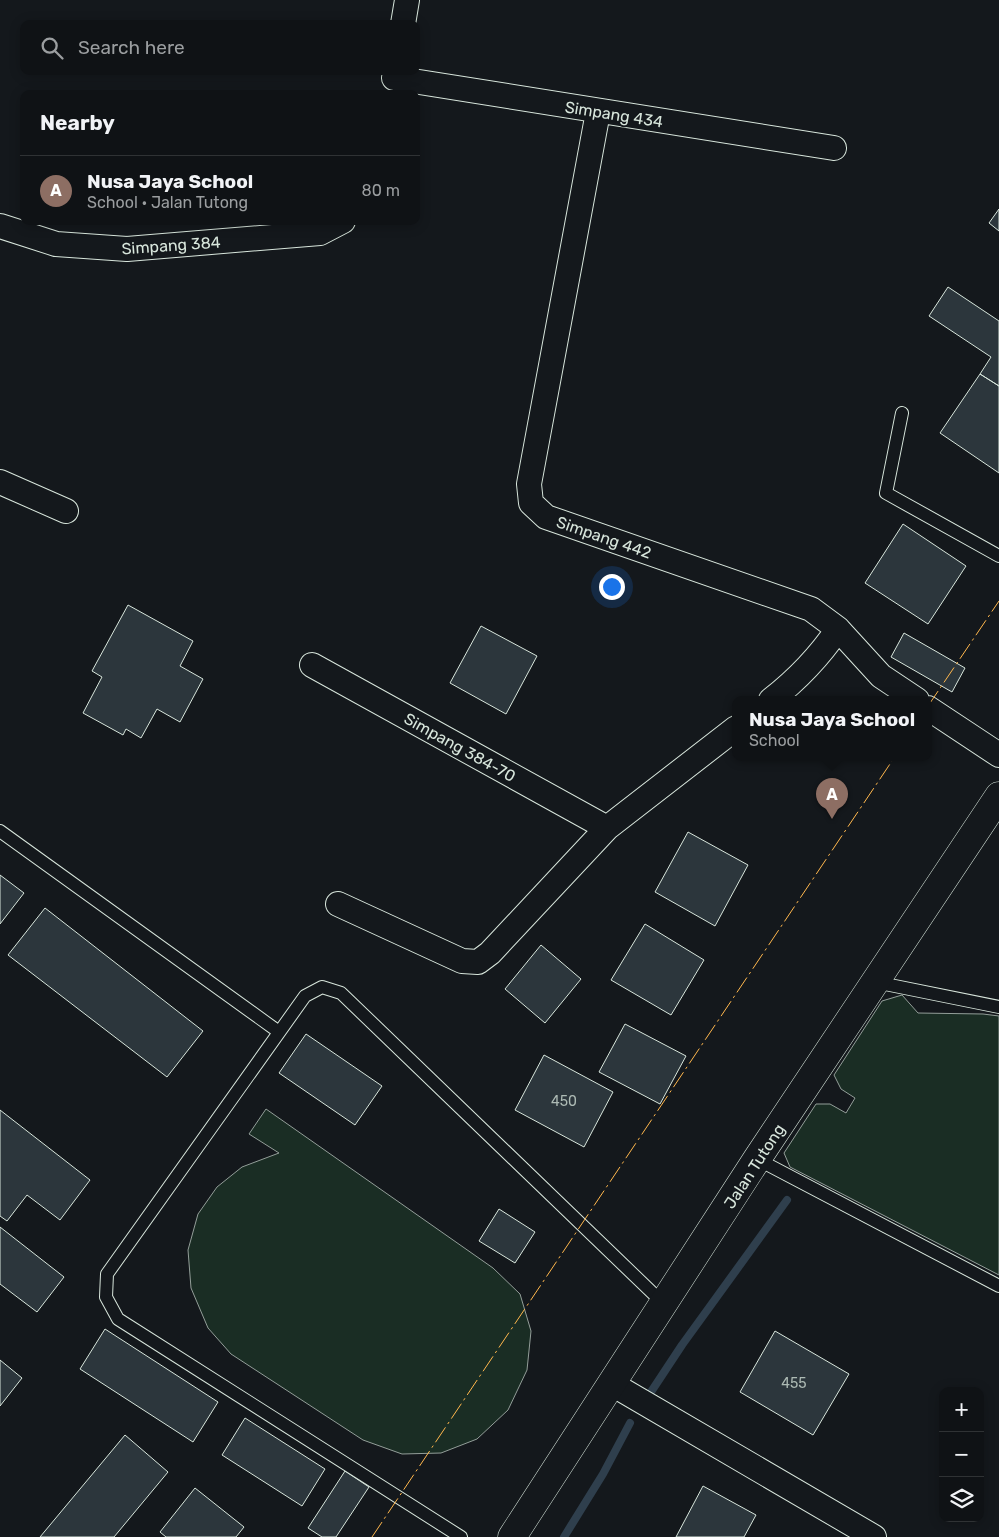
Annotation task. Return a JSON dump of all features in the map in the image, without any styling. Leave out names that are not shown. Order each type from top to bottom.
[{"type":"main road","name":"Jalan Tutong","points":[[512,1537],[758,1159],[999,796]]},
{"type":"street","points":[[404,20],[407,0]]},
{"type":"street","name":"Simpang 434","points":[[394,81],[834,148]]},
{"type":"street","name":"Simpang 442","points":[[598,112],[529,484],[531,504],[546,517],[811,609],[838,629],[881,676],[911,696]]},
{"type":"street","name":"Simpang 384","points":[[0,226],[56,244],[127,249],[320,233],[335,225]]},
{"type":"street","points":[[0,482],[66,511]]},
{"type":"street","points":[[776,696],[794,683],[817,659],[838,629]]},
{"type":"street","name":"Simpang 384-70","points":[[312,665],[607,828]]},
{"type":"street","points":[[932,711],[999,755]]},
{"type":"street","points":[[338,904],[462,961],[478,962],[490,953],[607,828],[732,731]]},
{"type":"street","points":[[612,1384],[874,1537]]},
{"type":"lane","points":[[902,413],[886,492],[999,556]]},
{"type":"lane","points":[[0,831],[279,1032]]},
{"type":"lane","points":[[875,982],[999,1007]]},
{"type":"lane","points":[[461,1537],[118,1319],[106,1297],[107,1274],[305,996],[322,987],[341,993],[664,1304]]},
{"type":"lane","points":[[758,1159],[999,1286]]},
{"type":"green space","points":[[902,995],[918,1013],[999,1016],[999,1275],[790,1167],[784,1153],[816,1104],[830,1104],[846,1113],[855,1098],[841,1089],[834,1075],[882,1001]]},
{"type":"green space","points":[[266,1109],[493,1268],[520,1294],[531,1331],[527,1370],[508,1410],[477,1439],[441,1453],[402,1454],[363,1440],[231,1354],[208,1328],[191,1288],[188,1250],[198,1214],[217,1187],[242,1167],[279,1153],[249,1134]]},
{"type":"building","points":[[999,209],[999,231],[989,223]]},
{"type":"building","points":[[948,287],[999,321],[999,386],[980,374],[991,357],[929,316]]},
{"type":"building","points":[[980,374],[999,386],[999,473],[940,433]]},
{"type":"building","points":[[903,524],[966,566],[928,624],[865,583]]},
{"type":"building","points":[[128,605],[193,641],[180,666],[203,679],[180,722],[157,709],[141,738],[126,729],[123,735],[83,713],[102,677],[92,671]]},
{"type":"building","points":[[481,626],[537,656],[506,714],[450,683]]},
{"type":"building","points":[[904,633],[965,668],[952,692],[891,657]]},
{"type":"building","points":[[688,832],[748,865],[715,926],[655,892]]},
{"type":"building","points":[[0,875],[24,893],[0,924]]},
{"type":"building","points":[[45,908],[203,1031],[167,1077],[8,955]]},
{"type":"building","points":[[645,924],[704,960],[671,1015],[611,980]]},
{"type":"building","points":[[541,945],[581,979],[545,1023],[505,989]]},
{"type":"building","points":[[625,1024],[686,1056],[660,1104],[599,1072]]},
{"type":"building","points":[[306,1034],[382,1086],[355,1125],[279,1073]]},
{"type":"building","points":[[544,1055],[613,1092],[584,1147],[515,1110]]},
{"type":"building","points":[[0,1110],[90,1180],[60,1220],[27,1195],[7,1221],[0,1216]]},
{"type":"building","points":[[499,1209],[535,1232],[515,1263],[479,1241]]},
{"type":"building","points":[[0,1227],[64,1277],[37,1312],[0,1284]]},
{"type":"building","points":[[105,1329],[218,1402],[193,1442],[80,1369]]},
{"type":"building","points":[[775,1331],[849,1374],[813,1435],[740,1392]]},
{"type":"building","points":[[0,1360],[22,1378],[0,1406]]},
{"type":"building","points":[[245,1418],[325,1469],[302,1506],[222,1455]]},
{"type":"building","points":[[125,1435],[168,1472],[114,1537],[40,1537]]},
{"type":"building","points":[[345,1471],[369,1487],[336,1537],[322,1537],[308,1528]]},
{"type":"building","points":[[703,1486],[756,1515],[744,1537],[676,1537]]},
{"type":"building","points":[[195,1488],[244,1527],[236,1537],[166,1537],[160,1532]]},
{"type":"waterway","points":[[645,1401],[682,1345],[787,1200]]},
{"type":"waterway","points":[[564,1537],[603,1474],[630,1423]]},
{"type":"power","points":[[932,700],[999,601]]},
{"type":"power","points":[[372,1537],[892,761]]},
{"type":"place","name":"Nusa Jaya School","points":[[832,819]]}]
